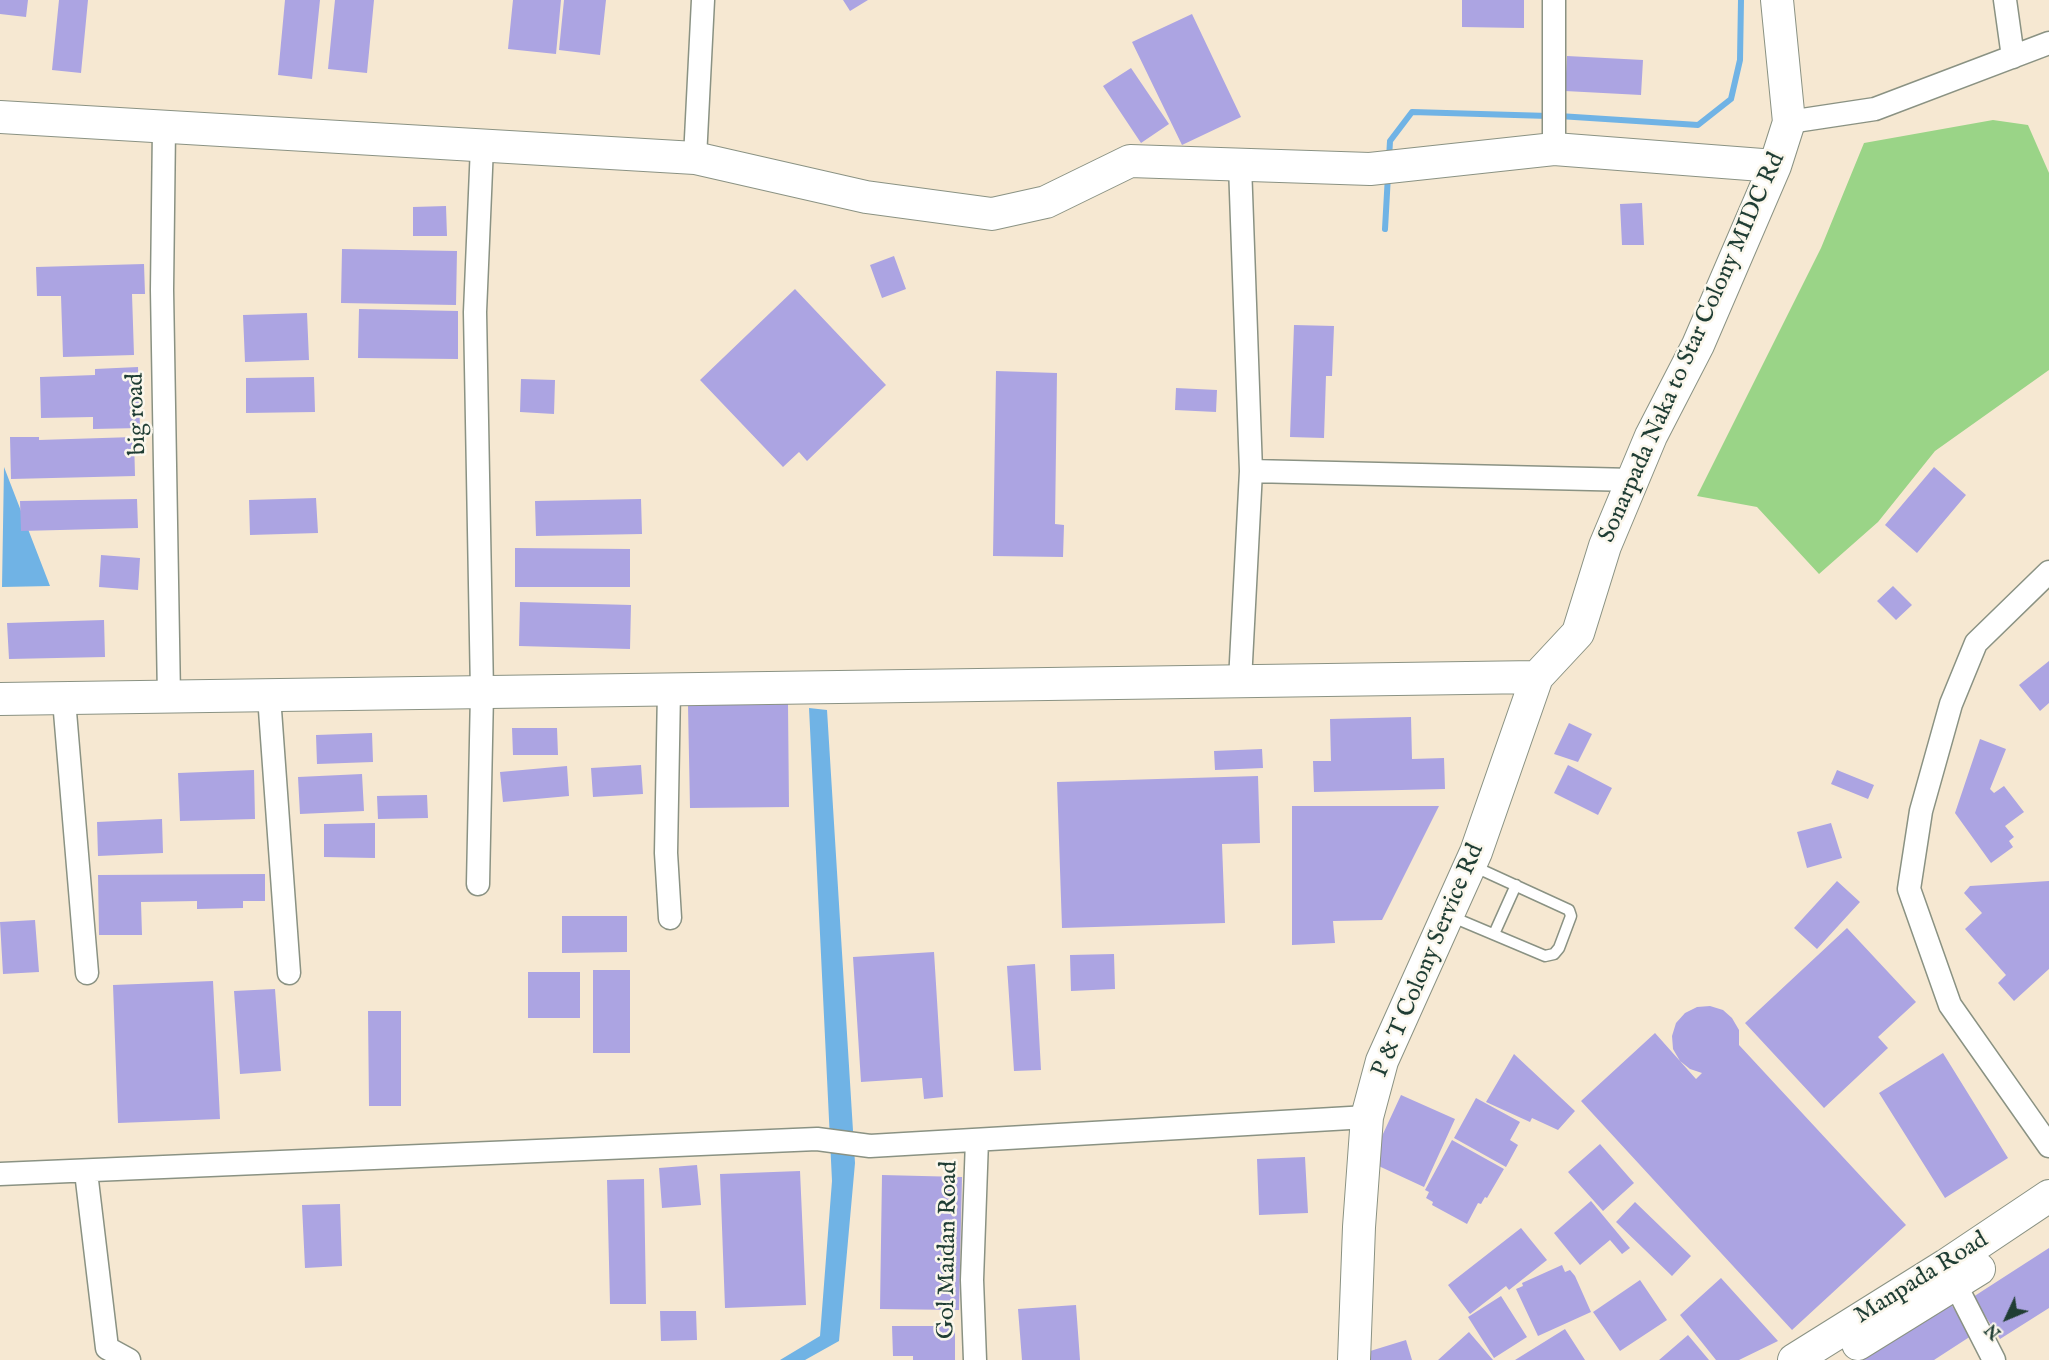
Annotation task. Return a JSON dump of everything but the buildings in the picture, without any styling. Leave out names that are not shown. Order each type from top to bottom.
[{"type":"street","points":[[695,158],[703,0]]},
{"type":"street","points":[[1554,0],[1554,149]]},
{"type":"street","name":"Sonarpada Naka to Star Colony MIDC Rd","points":[[1537,677],[1578,633],[1605,546],[1651,436],[1698,345],[1775,166],[1790,122],[1777,0]]},
{"type":"street","points":[[2005,0],[2013,57]]},
{"type":"street","points":[[1790,122],[1875,109],[2049,43]]},
{"type":"street","points":[[0,117],[695,158],[866,197],[992,214],[1046,202],[1130,161],[1388,167],[1554,149],[1775,166]]},
{"type":"street","name":"big road","points":[[165,128],[162,290],[169,698]]},
{"type":"street","points":[[478,884],[482,693],[475,312],[482,146]]},
{"type":"street","points":[[1240,165],[1251,471],[1240,681]]},
{"type":"street","points":[[1251,471],[1633,480]]},
{"type":"street","points":[[2049,572],[1976,643],[1951,704],[1921,812],[1909,889],[1950,1005],[2049,1146]]},
{"type":"street","points":[[0,699],[64,700],[1537,677]]},
{"type":"street","name":"P & T Colony Service Rd","points":[[1354,1360],[1359,1227],[1367,1117],[1382,1061],[1470,865],[1537,677]]},
{"type":"street","points":[[669,690],[666,853],[670,918]]},
{"type":"street","points":[[269,696],[289,973]]},
{"type":"street","points":[[64,700],[87,973]]},
{"type":"street","points":[[0,1174],[817,1139],[870,1146],[1367,1117]]},
{"type":"street","name":"Gol Maidan Road","points":[[975,1360],[972,1280],[977,1140]]},
{"type":"street","points":[[86,1172],[107,1348],[129,1360]]},
{"type":"street","name":"Manpada Road","points":[[1951,1275],[2049,1196]]},
{"type":"street","name":"Manpada Road","points":[[1811,1358],[1951,1275],[2049,1222]]},
{"type":"street","points":[[1951,1275],[1994,1360]]},
{"type":"lane","points":[[1447,914],[1545,956],[1554,954],[1559,948],[1571,916],[1569,910],[1470,865]]},
{"type":"lane","points":[[1494,934],[1516,885]]},
{"type":"green space","points":[[1993,120],[2028,125],[2049,173],[2049,370],[1935,451],[1878,522],[1819,574],[1757,507],[1697,496],[1821,248],[1864,143]]},
{"type":"water","points":[[4,467],[50,586],[2,587]]},
{"type":"water","points":[[809,708],[827,710],[855,1163],[839,1341],[805,1360],[780,1360],[820,1336],[832,1181]]},
{"type":"waterway","points":[[1559,116],[1698,125],[1731,99],[1740,60],[1741,0]]},
{"type":"waterway","points":[[1389,159],[1390,141],[1412,112],[1549,116]]},
{"type":"waterway","points":[[1385,229],[1388,175]]}]
